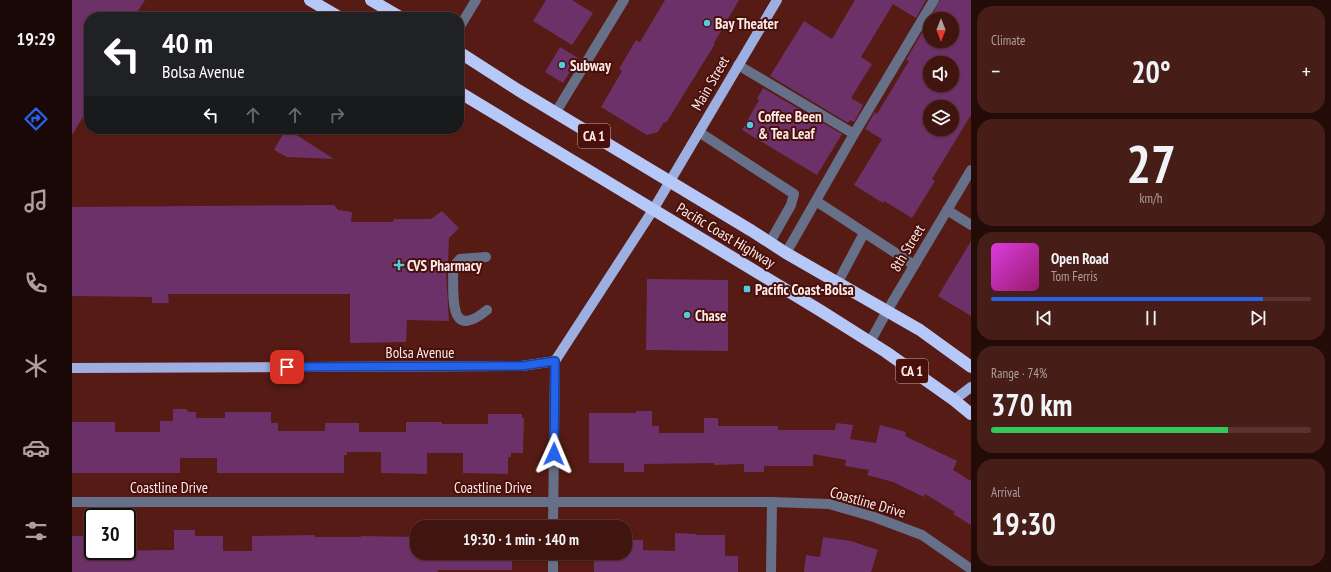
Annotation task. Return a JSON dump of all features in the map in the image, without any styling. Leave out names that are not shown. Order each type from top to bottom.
[{"type":"highway","points":[[310,0],[330,12]]},
{"type":"highway","points":[[372,0],[392,12]]},
{"type":"highway","name":"Pacific Coast Highway","points":[[464,55],[786,253],[920,330],[971,367]]},
{"type":"highway","name":"Pacific Coast Highway","points":[[464,95],[870,342],[954,400],[971,414]]},
{"type":"main road","name":"Main Street","points":[[670,181],[777,0]]},
{"type":"main road","points":[[555,361],[653,210],[670,181]]},
{"type":"main road","name":"Bolsa Avenue","points":[[72,368],[522,366],[555,361]]},
{"type":"main road","points":[[954,400],[971,387]]},
{"type":"street","points":[[464,20],[476,0]]},
{"type":"street","points":[[556,112],[624,0]]},
{"type":"street","points":[[786,253],[854,134],[934,0]]},
{"type":"street","points":[[738,64],[854,134]]},
{"type":"street","points":[[699,132],[794,194],[791,205],[770,242]]},
{"type":"street","name":"8th Street","points":[[870,342],[971,170]]},
{"type":"street","points":[[816,201],[914,265]]},
{"type":"street","points":[[947,210],[971,225]]},
{"type":"street","points":[[838,282],[864,232]]},
{"type":"street","points":[[486,257],[460,259],[454,266],[453,271],[454,309],[457,316],[460,319],[471,321],[487,310]]},
{"type":"street","points":[[553,520],[555,361]]},
{"type":"street","name":"Coastline Drive","points":[[72,502],[772,502],[828,504],[874,517],[922,535],[971,569]]},
{"type":"street","points":[[771,572],[772,502]]},
{"type":"street","points":[[553,560],[553,572]]},
{"type":"building","points":[[72,0],[145,0],[137,12],[84,12],[84,115],[72,135]]},
{"type":"building","points":[[546,0],[572,0],[593,13],[572,45],[533,21]]},
{"type":"building","points":[[665,0],[739,0],[714,43],[715,44],[666,123],[664,122],[658,132],[647,135],[601,107],[622,71],[619,69],[636,40],[640,42]]},
{"type":"building","points":[[855,0],[926,0],[916,18],[893,4],[861,57],[872,64],[851,98],[863,105],[854,122],[850,120],[848,123],[770,76],[804,21],[832,39]]},
{"type":"building","points":[[940,0],[971,0],[971,115],[959,135],[959,100],[923,100],[923,136],[958,136],[932,179],[935,181],[912,218],[884,201],[883,203],[854,185],[882,139],[865,129],[875,112],[877,114],[909,61],[906,60],[923,31],[923,48],[959,48],[959,12],[934,12]]},
{"type":"building","name":"Subway","points":[[560,47],[578,58],[563,83],[545,72]]},
{"type":"building","points":[[763,88],[842,134],[817,175],[742,130],[759,100],[757,99]]},
{"type":"building","points":[[283,134],[295,134],[334,159],[287,157],[274,150]]},
{"type":"building","points":[[334,205],[338,210],[352,212],[351,222],[393,222],[394,219],[431,219],[442,211],[459,228],[449,238],[448,263],[446,271],[449,321],[407,320],[406,342],[350,343],[350,294],[168,294],[169,303],[152,303],[152,297],[72,296],[72,207]]},
{"type":"building","points":[[971,241],[971,316],[938,296]]},
{"type":"building","name":"Chase","points":[[647,279],[728,280],[728,351],[646,350]]},
{"type":"building","points":[[173,409],[186,409],[189,412],[196,412],[196,418],[225,418],[225,412],[271,412],[271,423],[278,423],[278,431],[325,431],[325,423],[359,423],[359,432],[406,432],[406,422],[488,424],[488,414],[522,414],[522,418],[524,418],[523,453],[511,453],[511,457],[508,457],[508,474],[463,473],[463,453],[427,453],[427,474],[381,473],[381,452],[347,452],[347,455],[344,455],[344,473],[217,473],[217,458],[180,458],[180,473],[72,473],[72,422],[115,422],[115,432],[160,432],[160,421],[173,421]]},
{"type":"building","points":[[636,411],[652,411],[652,426],[659,426],[659,433],[704,433],[704,418],[718,418],[718,426],[778,426],[778,430],[835,430],[836,423],[853,425],[850,439],[876,443],[880,425],[906,432],[905,436],[957,461],[953,470],[971,481],[971,525],[953,514],[955,512],[925,494],[924,497],[893,482],[867,475],[869,470],[845,466],[846,460],[813,454],[813,466],[764,466],[764,472],[744,472],[744,464],[714,465],[714,463],[644,464],[644,472],[624,472],[624,463],[589,463],[589,413],[636,413]]},
{"type":"building","points":[[174,530],[195,530],[195,536],[223,536],[223,551],[252,551],[252,536],[315,535],[315,537],[410,537],[410,560],[512,560],[512,570],[438,570],[438,572],[72,572],[72,536],[84,536],[84,560],[136,560],[136,550],[174,550]]},
{"type":"building","points":[[675,533],[725,535],[725,556],[738,556],[738,572],[594,572],[594,560],[632,560],[632,540],[643,540],[643,550],[675,551]]},
{"type":"building","points":[[823,537],[851,541],[878,550],[871,572],[804,572],[806,555],[820,557]]},
{"type":"place","name":"Bay Theater","points":[[707,23]]},
{"type":"place","name":"Subway","points":[[562,65]]},
{"type":"place","name":"Coffee Been & Tea Leaf","points":[[750,125]]},
{"type":"place","name":"CVS Pharmacy","points":[[399,265]]},
{"type":"place","name":"Pacific Coast-Bolsa","points":[[747,289]]},
{"type":"place","name":"Chase","points":[[687,315]]},
{"type":"route","points":[[287,367],[532,366],[555,361],[554,454]]}]
